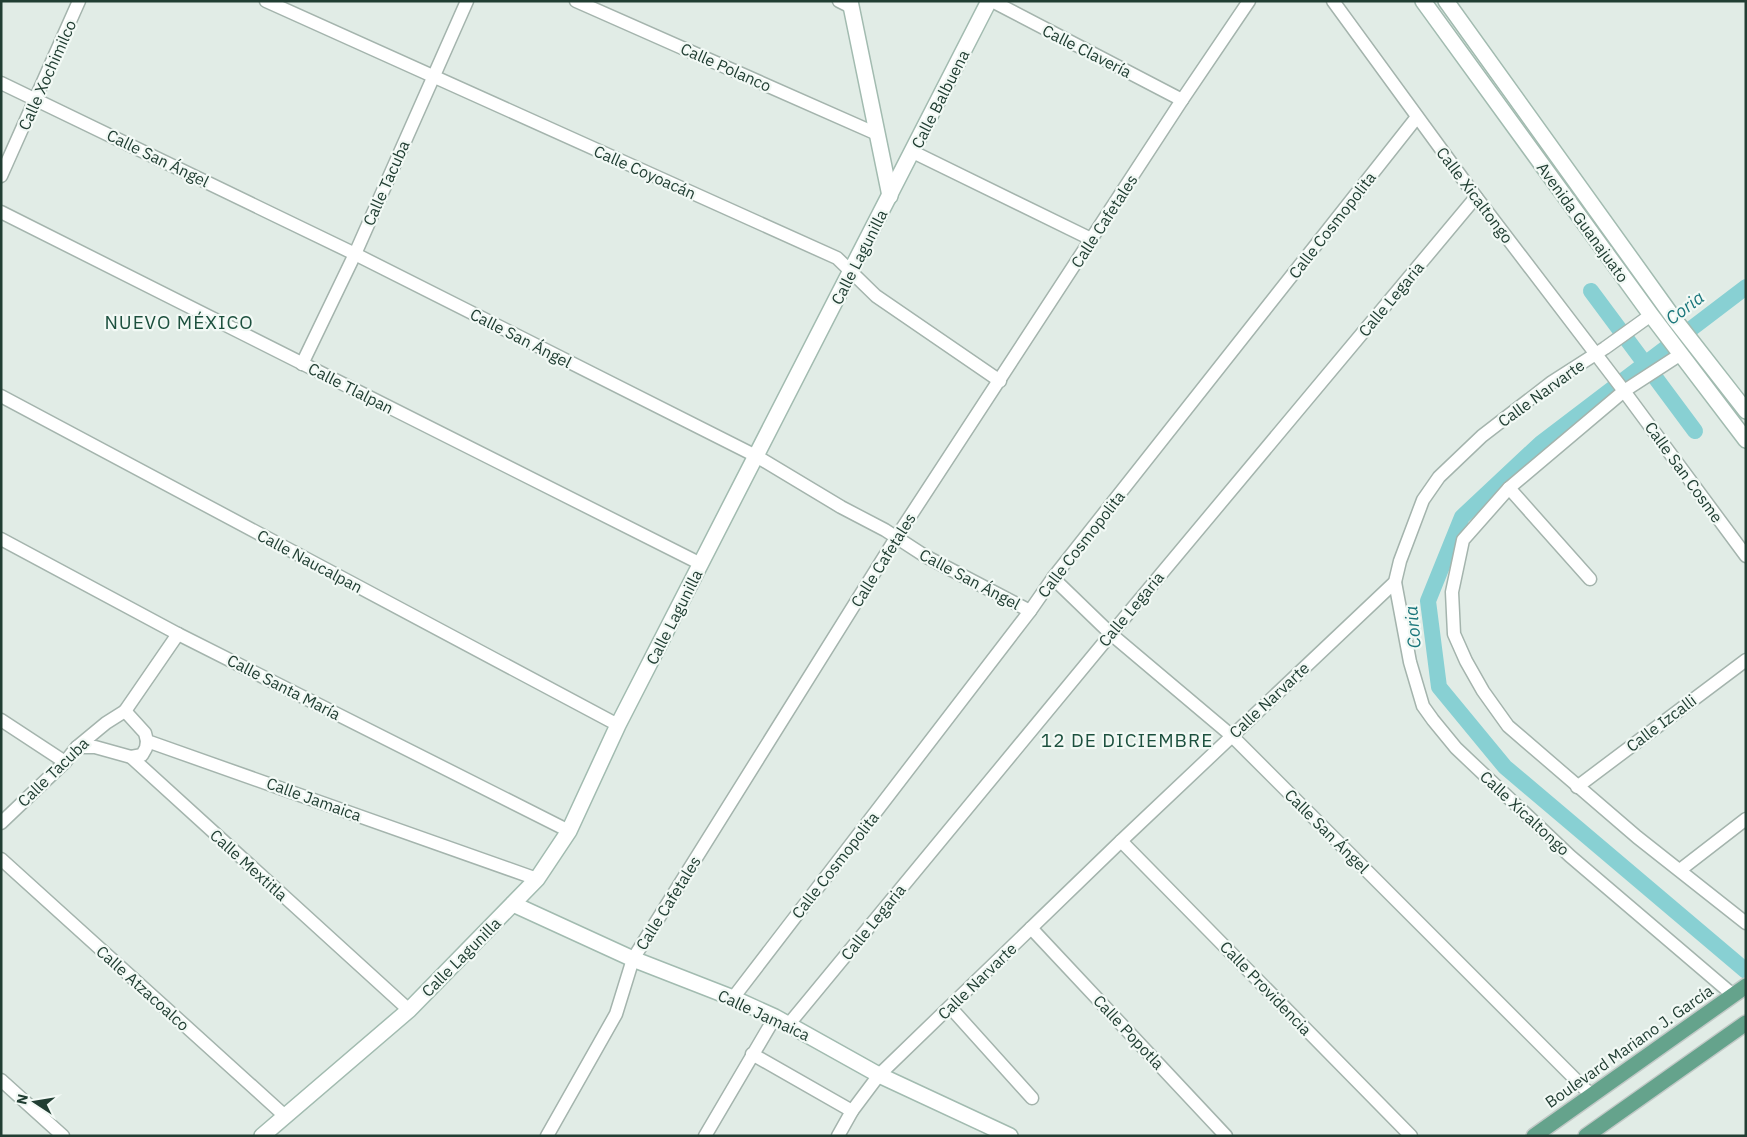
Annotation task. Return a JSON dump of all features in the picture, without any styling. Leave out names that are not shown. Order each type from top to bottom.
[{"type":"main road","name":"Boulevard Mariano J. García","points":[[1534,1136],[1746,986]]},
{"type":"main road","points":[[1586,1136],[1746,1023]]},
{"type":"street","name":"Calle Xochimilco","points":[[1,176],[79,1]]},
{"type":"street","name":"Calle Coyoacán","points":[[266,1],[837,258],[876,296],[1000,381]]},
{"type":"street","name":"Calle Tacuba","points":[[302,364],[355,254],[467,1]]},
{"type":"street","name":"Calle Polanco","points":[[576,1],[877,134]]},
{"type":"street","name":"Calle Clavería","points":[[991,1],[1182,100]]},
{"type":"street","name":"Calle Balbuena","points":[[890,196],[991,1]]},
{"type":"street","name":"Calle Cafetales","points":[[547,1136],[616,1014],[633,959],[896,538],[1182,100],[1249,1]]},
{"type":"street","name":"Calle Xicaltongo","points":[[1333,1],[1476,197],[1626,387]]},
{"type":"street","name":"Avenida Guanajuato","points":[[1423,1],[1653,317],[1746,440]]},
{"type":"street","name":"Avenida Guanajuato","points":[[1446,1],[1675,320],[1746,411]]},
{"type":"street","name":"Calle Lagunilla","points":[[262,1136],[409,1010],[537,879],[569,831],[618,726],[890,196],[847,3]]},
{"type":"street","name":"Calle San Ángel","points":[[1,83],[355,254],[756,456],[841,507],[885,530],[925,556],[1030,611]]},
{"type":"street","name":"Calle Cosmopolita","points":[[733,998],[1030,611],[1053,578],[1417,117]]},
{"type":"street","points":[[913,152],[1091,239]]},
{"type":"street","name":"Calle Legaria","points":[[789,1024],[1111,634],[1476,197]]},
{"type":"street","name":"Calle Tlalpan","points":[[1,212],[701,564]]},
{"type":"street","name":"Calle Narvarte","points":[[838,1136],[852,1111],[879,1075],[1121,841],[1395,582],[1400,561],[1424,500],[1439,477],[1482,436],[1552,382],[1653,317]]},
{"type":"street","points":[[1679,351],[1663,365],[1626,387],[1509,488],[1463,540],[1452,592],[1454,634],[1466,662],[1483,691],[1508,726],[1577,786],[1746,923]]},
{"type":"street","name":"Calle San Cosme","points":[[1626,387],[1746,556]]},
{"type":"street","name":"Calle Naucalpan","points":[[1,396],[618,726]]},
{"type":"street","points":[[1509,488],[1590,579]]},
{"type":"street","name":"Calle Santa María","points":[[1,538],[178,634],[569,831]]},
{"type":"street","name":"Calle San Ángel","points":[[1053,578],[1111,634],[1232,736],[1591,1095]]},
{"type":"street","name":"Calle Xicaltongo","points":[[1395,582],[1410,662],[1423,706],[1432,720],[1456,748],[1570,856],[1733,995]]},
{"type":"street","points":[[131,758],[142,755],[147,741],[145,733],[124,711],[178,634]]},
{"type":"street","name":"Calle Izcalli","points":[[1577,786],[1746,660]]},
{"type":"street","name":"Calle Tacuba","points":[[1,822],[65,762],[77,747],[124,711]]},
{"type":"street","points":[[1,720],[65,762]]},
{"type":"street","name":"Calle Jamaica","points":[[147,741],[537,879]]},
{"type":"street","name":"Calle Mextitla","points":[[77,747],[95,746],[131,758],[409,1010]]},
{"type":"street","points":[[1680,870],[1746,819]]},
{"type":"street","name":"Calle Providencia","points":[[1121,841],[1411,1136]]},
{"type":"street","name":"Calle Atzacoalco","points":[[1,859],[285,1116]]},
{"type":"street","name":"Calle Jamaica","points":[[513,904],[633,959],[733,998],[775,1017],[879,1075],[1001,1134]]},
{"type":"street","name":"Calle Popotla","points":[[1031,928],[1226,1136]]},
{"type":"street","points":[[950,1007],[1032,1098]]},
{"type":"street","points":[[705,1136],[775,1017]]},
{"type":"street","points":[[752,1054],[852,1111]]},
{"type":"street","points":[[1,1080],[63,1136]]},
{"type":"waterway","name":"Coria","points":[[1746,287],[1541,443],[1462,517],[1428,601],[1439,687],[1505,767],[1746,971]]},
{"type":"waterway","name":"Coria","points":[[1591,291],[1695,431]]},
{"type":"district","name":"NUEVO MÉXICO","points":[[179,322]]},
{"type":"district","name":"12 DE DICIEMBRE","points":[[1127,740]]}]
